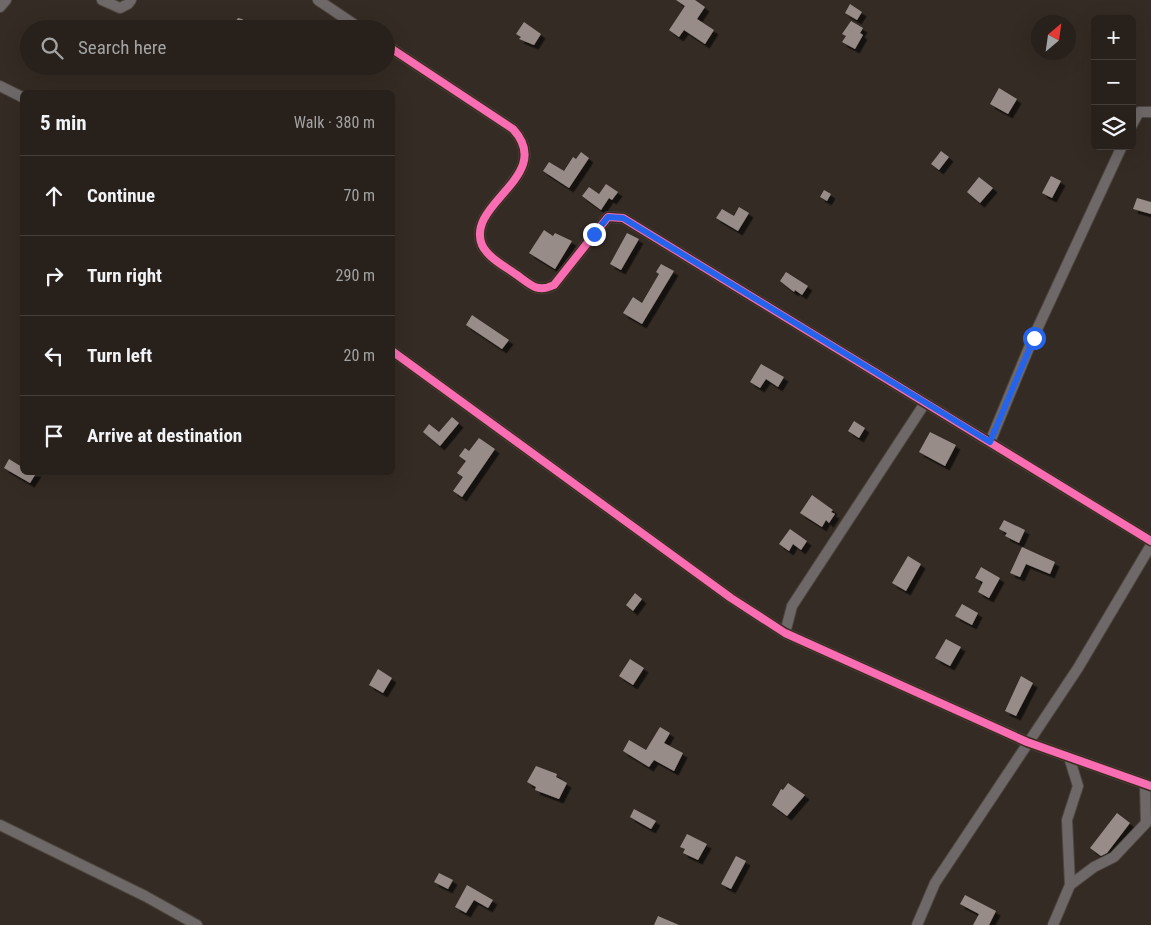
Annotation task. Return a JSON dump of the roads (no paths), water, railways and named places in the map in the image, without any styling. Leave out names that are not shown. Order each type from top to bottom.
[{"type":"street","points":[[0,7],[6,0]]},
{"type":"street","points":[[102,0],[120,8],[131,0]]},
{"type":"street","points":[[318,0],[348,20]]},
{"type":"street","points":[[395,51],[513,129],[522,140],[526,150],[525,162],[484,221],[479,234],[483,247],[497,261],[534,287],[544,290],[554,285],[608,217],[623,218],[990,442],[1151,543],[1078,668],[935,883],[917,925]]},
{"type":"street","points":[[0,86],[20,96]]},
{"type":"street","points":[[1136,118],[1139,112],[1151,112]]},
{"type":"street","points":[[990,442],[1038,329],[1120,150]]},
{"type":"street","points":[[395,354],[731,598],[785,633],[1027,742],[1148,785],[1148,827],[1114,857],[1094,867],[1070,886]]},
{"type":"street","points":[[785,633],[792,606],[926,403]]},
{"type":"street","points":[[1053,925],[1070,886],[1067,820],[1078,786],[1069,757]]},
{"type":"street","points":[[0,825],[146,896],[197,925]]}]
